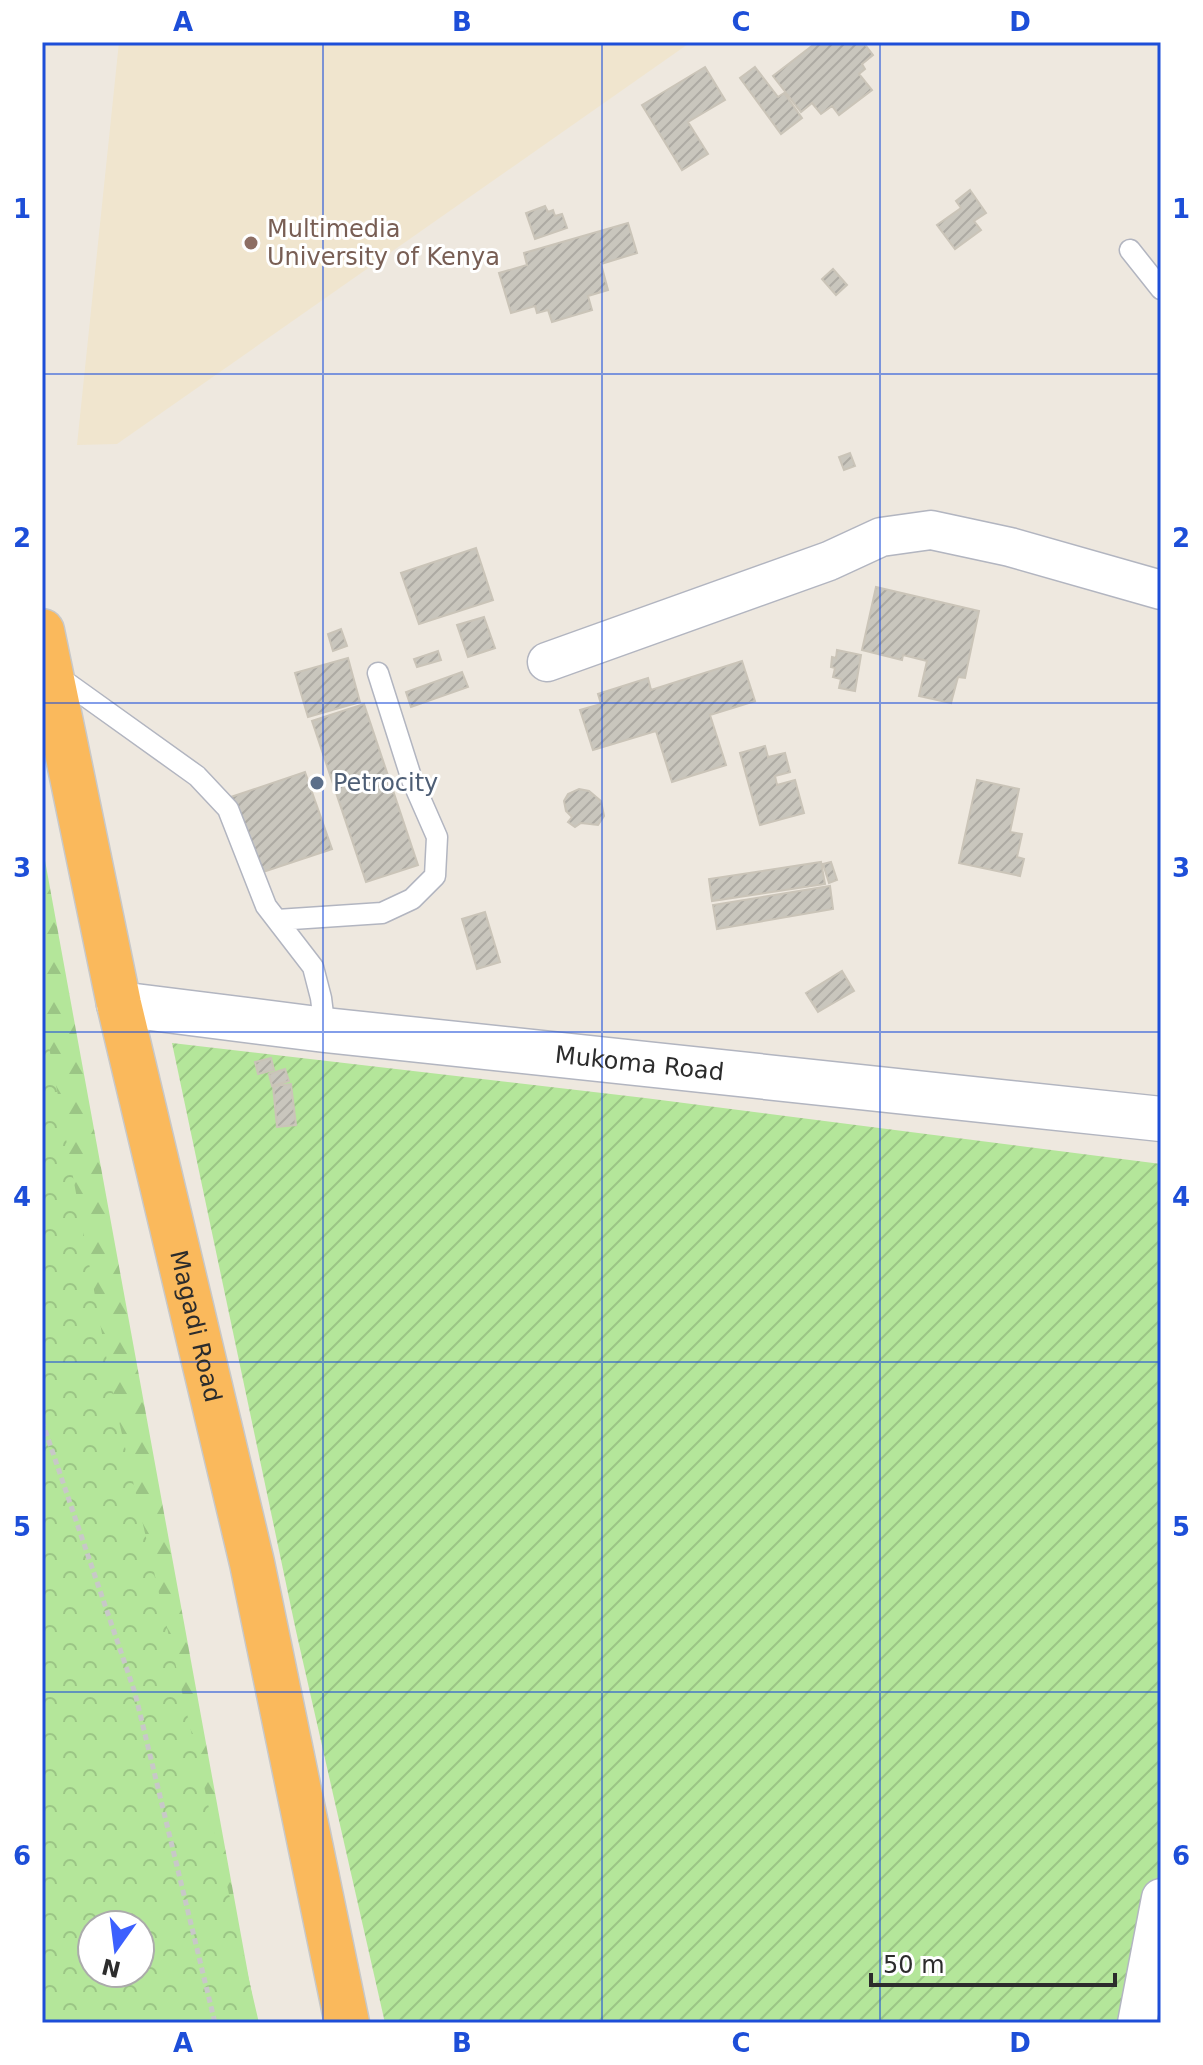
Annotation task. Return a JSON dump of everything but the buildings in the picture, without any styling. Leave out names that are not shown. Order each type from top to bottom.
[{"type":"highway","name":"Magadi Road","points":[[46,651],[119,1004],[252,1563],[347,2023]]},
{"type":"street","points":[[547,662],[829,561],[881,537],[931,530],[1010,547],[1161,590]]},
{"type":"street","name":"Mukoma Road","points":[[119,1004],[325,1030],[1161,1119]]},
{"type":"street","points":[[1137,2023],[1161,1898]]},
{"type":"lane","points":[[1130,250],[1161,289]]},
{"type":"lane","points":[[46,651],[197,776],[228,809],[266,906],[313,967],[325,1030]]},
{"type":"lane","points":[[277,920],[382,913],[412,899],[435,876],[437,837],[412,780],[378,673]]},
{"type":"path","points":[[42,1421],[135,1693],[215,2023]]},
{"type":"shaded area","name":"Multimedia University of Kenya","points":[[119,42],[691,42],[117,444],[77,445]]},
{"type":"green space","points":[[42,844],[257,2023],[42,2023]]},
{"type":"green space","points":[[42,1009],[115,1404],[259,2023],[42,2023]]},
{"type":"green space","points":[[172,1043],[645,1098],[1161,1164],[1161,2023],[385,2023],[296,1631]]},
{"type":"place","name":"Multimedia University of Kenya","points":[[251,243]]},
{"type":"place","name":"Petrocity","points":[[317,783]]}]
